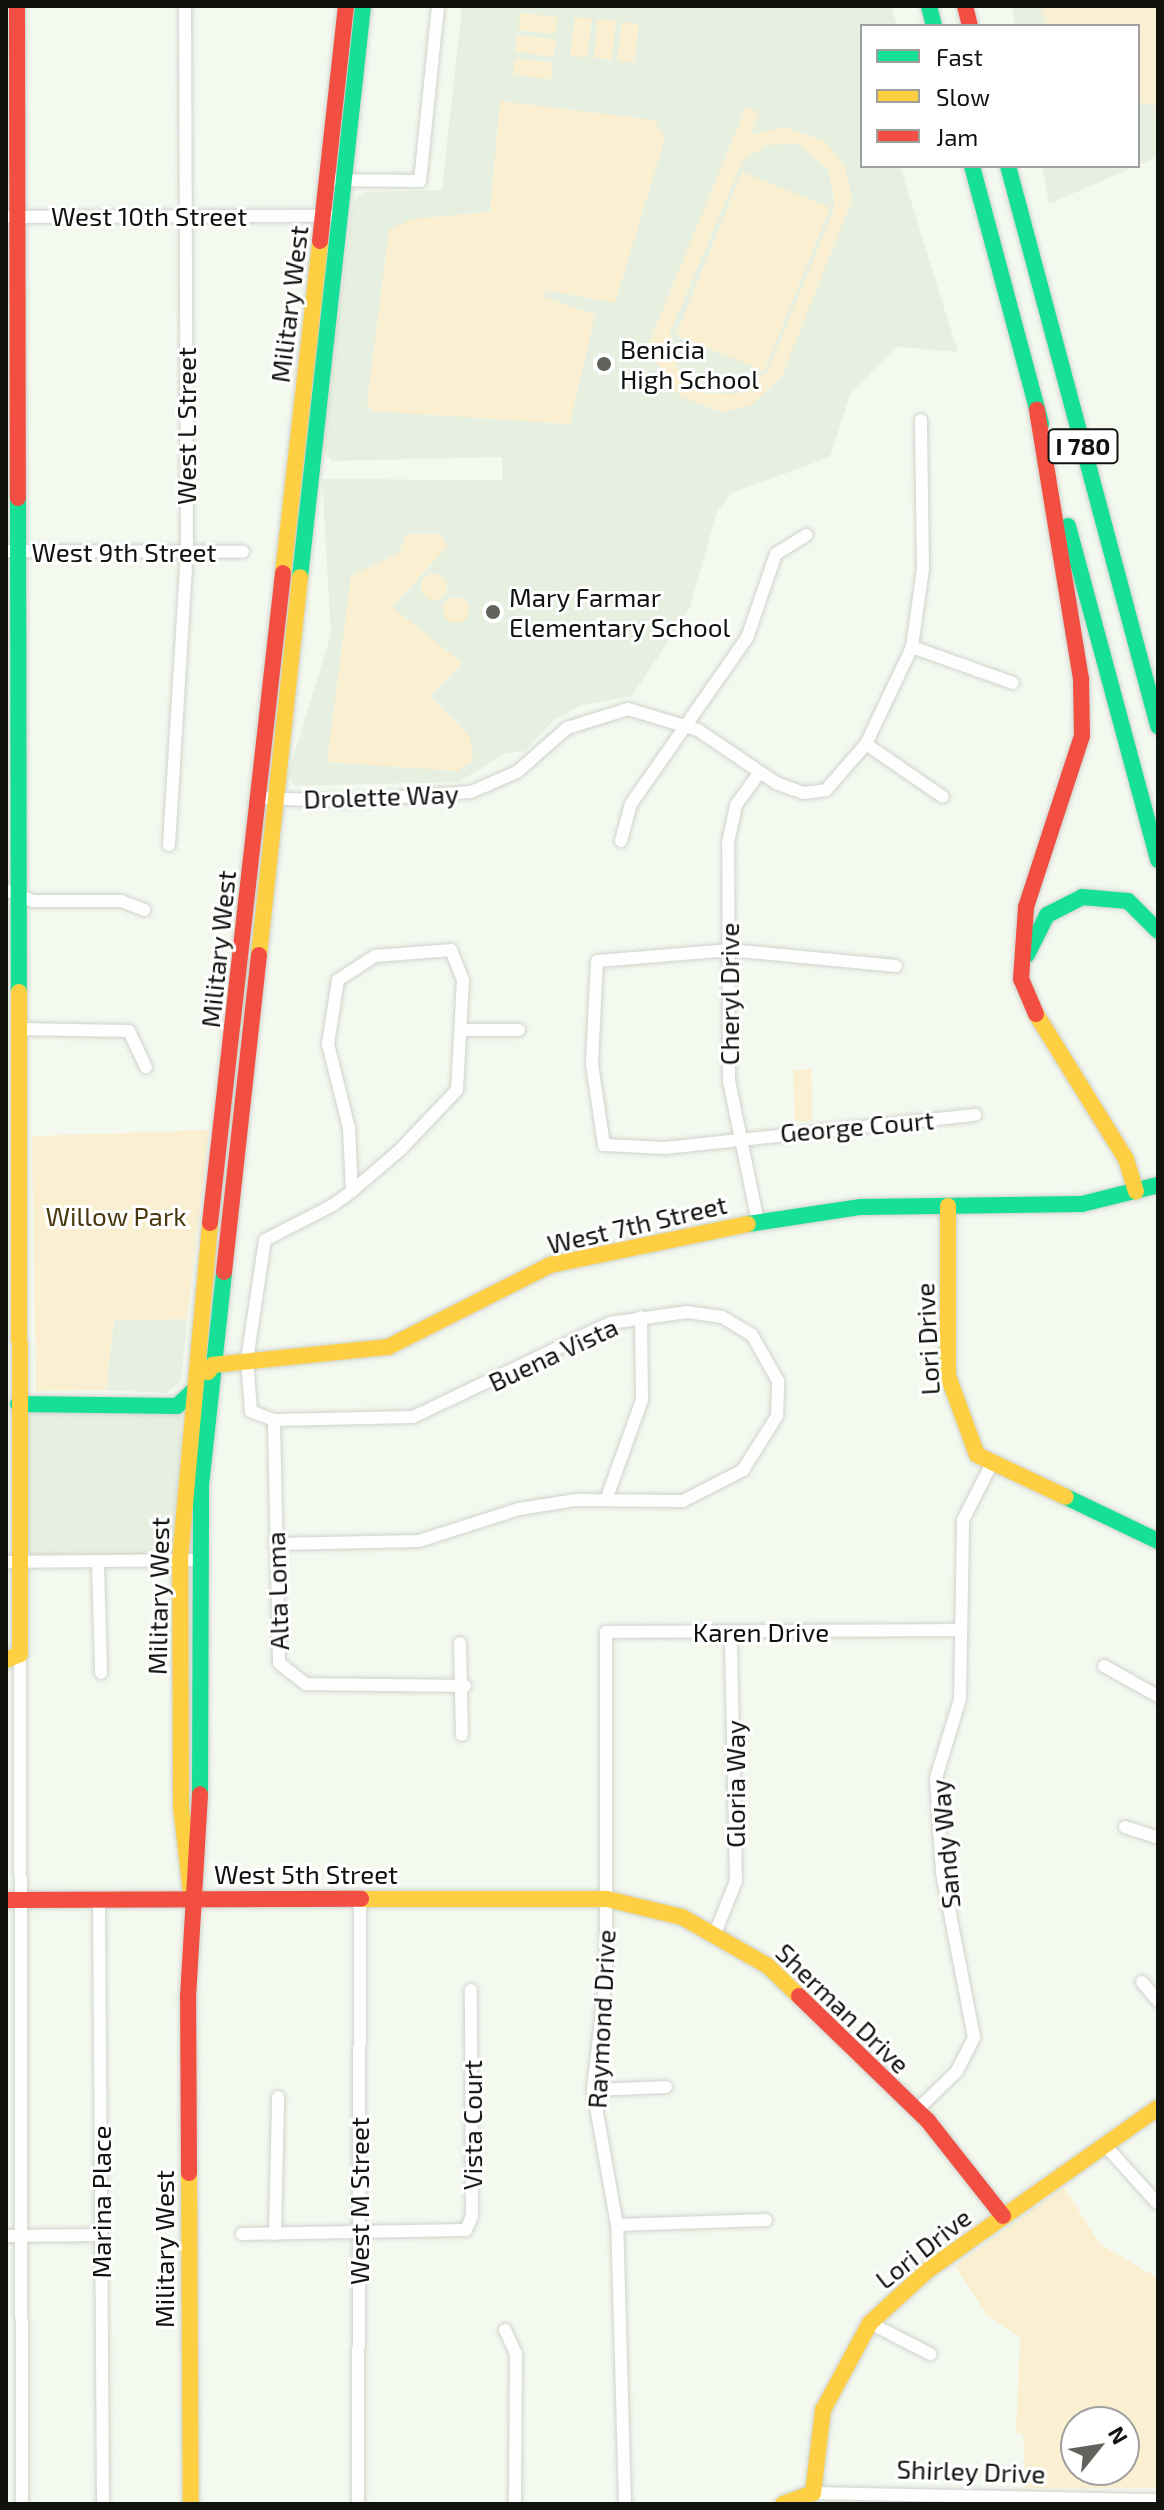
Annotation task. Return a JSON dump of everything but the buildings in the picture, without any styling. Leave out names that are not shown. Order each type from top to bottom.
[{"type":"main road","points":[[13,1657],[18,1586],[12,1562],[18,1404],[12,1183],[19,1029],[11,892],[11,217],[17,6]]},
{"type":"main road","name":"Military West","points":[[336,180],[346,6]]},
{"type":"main road","name":"Military West","points":[[191,2504],[192,1898],[182,1821],[180,1560],[191,1395],[265,798],[336,180],[363,6]]},
{"type":"main road","name":"I 780","points":[[973,168],[1158,860]]},
{"type":"main road","name":"I 780","points":[[1009,168],[1158,726]]},
{"type":"main road","points":[[1037,410],[1082,725],[1074,777],[1021,929],[1027,992],[1047,1040],[1120,1149],[1136,1191]]},
{"type":"main road","points":[[1143,672],[1158,708]]},
{"type":"main road","name":"Military West","points":[[192,1898],[200,1862],[198,1560],[265,798]]},
{"type":"main road","points":[[1027,992],[1030,944],[1061,903],[1112,896],[1143,911],[1158,931]]},
{"type":"main road","name":"West 7th Street","points":[[213,1365],[388,1347],[550,1265],[758,1222],[861,1207],[1056,1206],[1158,1185]]},
{"type":"main road","name":"Lori Drive","points":[[948,1206],[951,1394],[964,1434],[990,1467],[1158,1541]]},
{"type":"main road","points":[[18,1404],[177,1406],[191,1395],[213,1365]]},
{"type":"main road","points":[[6,1627],[18,1586]]},
{"type":"main road","name":"West 5th Street","points":[[13,1900],[607,1899]]},
{"type":"main road","name":"Sherman Drive","points":[[607,1899],[716,1931],[768,1966],[916,2111],[1003,2216]]},
{"type":"main road","name":"Lori Drive","points":[[813,2493],[823,2410],[870,2323],[1003,2216],[1158,2108]]},
{"type":"main road","name":"Shirley Drive","points":[[783,2504],[813,2493]]},
{"type":"street","name":"West L Street","points":[[169,845],[187,552],[185,6]]},
{"type":"street","points":[[336,180],[420,181],[438,6]]},
{"type":"street","name":"West 10th Street","points":[[11,217],[332,216]]},
{"type":"street","name":"Drolette Way","points":[[265,798],[471,792],[507,778],[567,728],[603,713],[643,710],[685,724],[759,773],[816,795],[866,744],[912,647],[923,569],[916,439],[921,420]]},
{"type":"street","points":[[621,841],[631,804],[747,638],[776,554],[807,535]]},
{"type":"street","name":"West 9th Street","points":[[12,551],[243,552]]},
{"type":"street","points":[[912,647],[1013,683]]},
{"type":"street","points":[[866,744],[943,797]]},
{"type":"street","name":"Cheryl Drive","points":[[758,1222],[729,1081],[730,820],[759,773]]},
{"type":"street","points":[[11,892],[33,901],[121,901],[144,910]]},
{"type":"street","points":[[274,1420],[248,1406],[247,1360],[265,1240],[304,1225],[352,1191],[447,1104],[463,1072],[465,1030],[462,966],[451,950],[375,956],[338,980],[328,1044],[349,1128],[352,1191]]},
{"type":"street","points":[[730,950],[896,966]]},
{"type":"street","name":"George Court","points":[[730,950],[597,961],[592,1064],[604,1145],[665,1148],[739,1136],[975,1115]]},
{"type":"street","points":[[19,1029],[129,1031],[146,1067]]},
{"type":"street","points":[[465,1030],[519,1030]]},
{"type":"street","name":"Buena Vista","points":[[274,1420],[423,1414],[595,1329],[641,1317],[707,1313],[738,1324],[772,1365],[777,1416],[754,1459],[702,1496],[665,1505],[606,1500],[528,1507],[419,1541],[275,1544]]},
{"type":"street","points":[[606,1500],[642,1400],[641,1317]]},
{"type":"street","name":"Alta Loma","points":[[274,1420],[275,1644],[289,1675],[306,1684],[465,1686]]},
{"type":"street","name":"Sandy Way","points":[[916,2111],[957,2071],[974,2037],[937,1814],[942,1748],[960,1699],[963,1520],[990,1467]]},
{"type":"street","points":[[12,1562],[198,1560]]},
{"type":"street","points":[[98,1563],[101,1673]]},
{"type":"street","name":"Karen Drive","points":[[606,1676],[606,1632],[960,1630]]},
{"type":"street","name":"Gloria Way","points":[[716,1931],[736,1881],[731,1633]]},
{"type":"street","points":[[460,1643],[465,1686],[462,1735]]},
{"type":"street","points":[[13,1657],[20,1678],[13,1900],[21,2236],[22,2504]]},
{"type":"street","points":[[1104,1666],[1158,1696]]},
{"type":"street","points":[[6,1673],[20,1678]]},
{"type":"street","name":"Raymond Drive","points":[[606,1676],[607,1899],[593,2090],[617,2225],[625,2504]]},
{"type":"street","points":[[1125,1827],[1158,1838]]},
{"type":"street","name":"Marina Place","points":[[99,1899],[103,2504]]},
{"type":"street","name":"West M Street","points":[[358,2504],[360,1899]]},
{"type":"street","points":[[1142,1982],[1158,2001]]},
{"type":"street","name":"Vista Court","points":[[360,2236],[439,2236],[466,2230],[472,2216],[471,1990]]},
{"type":"street","points":[[593,2090],[666,2087]]},
{"type":"street","points":[[275,2234],[278,2097]]},
{"type":"street","points":[[1105,2145],[1158,2204]]},
{"type":"street","points":[[617,2225],[766,2220]]},
{"type":"street","points":[[242,2234],[360,2236]]},
{"type":"street","points":[[6,2236],[101,2235]]},
{"type":"street","points":[[870,2323],[930,2354]]},
{"type":"street","points":[[505,2330],[516,2354],[515,2504]]},
{"type":"street","name":"Shirley Drive","points":[[813,2493],[1158,2500]]},
{"type":"shaded area","name":"Benicia High School","points":[[462,6],[892,6],[896,24],[860,24],[860,168],[901,168],[958,352],[898,347],[851,392],[830,457],[731,493],[717,512],[689,610],[632,696],[579,706],[553,721],[525,751],[506,753],[459,782],[294,786],[288,774],[331,634],[322,479],[502,480],[502,457],[332,461],[321,448],[353,201],[364,192],[442,190]]},
{"type":"shaded area","points":[[1012,6],[1158,6],[1158,157],[1140,164],[1140,24],[1015,24]]},
{"type":"shaded area","points":[[1042,168],[1131,168],[1049,204]]},
{"type":"shaded area","points":[[187,1319],[181,1382],[166,1393],[106,1390],[114,1320]]},
{"type":"shaded area","points":[[28,1412],[181,1415],[178,1557],[26,1554]]},
{"type":"green space","points":[[1040,6],[1158,6],[1158,106],[1140,102],[1140,24],[1047,24]]},
{"type":"green space","points":[[520,13],[558,17],[556,34],[518,30]]},
{"type":"green space","points":[[575,17],[592,19],[587,58],[570,56]]},
{"type":"green space","points":[[598,19],[616,21],[612,60],[594,58]]},
{"type":"green space","points":[[622,22],[639,24],[634,63],[617,61]]},
{"type":"green space","points":[[517,35],[556,40],[554,57],[515,52]]},
{"type":"green space","points":[[515,58],[553,63],[551,80],[513,75]]},
{"type":"green space","points":[[500,101],[654,120],[665,138],[615,303],[546,290],[544,297],[595,315],[570,424],[372,411],[367,403],[389,230],[412,219],[490,212]]},
{"type":"green space","points":[[746,107],[759,112],[750,135],[785,127],[826,142],[845,167],[852,200],[782,376],[751,405],[722,412],[681,397],[657,364],[643,358]],"holes":[[[798,144],[829,170],[835,207],[768,371],[738,394],[701,393],[679,373],[670,332],[743,160],[767,145]]]},
{"type":"green space","points":[[742,172],[830,208],[764,371],[676,335]]},
{"type":"green space","points":[[407,534],[440,534],[447,547],[392,607],[462,663],[430,696],[470,737],[473,761],[457,771],[327,762],[351,576],[399,553]]},
{"type":"green space","points":[[434,574],[443,578],[447,587],[443,596],[434,600],[425,596],[421,587],[425,578]]},
{"type":"green space","points":[[456,597],[465,601],[469,610],[465,619],[456,623],[447,619],[443,610],[447,601]]},
{"type":"green space","points":[[811,1069],[813,1121],[795,1122],[793,1070]]},
{"type":"green space","name":"Willow Park","points":[[209,1130],[187,1319],[114,1320],[106,1390],[36,1391],[32,1136]]},
{"type":"green space","points":[[1064,2187],[1100,2244],[1158,2278],[1158,2488],[1025,2488],[1023,2433],[1016,2433],[1020,2338],[986,2314],[955,2266]]},
{"type":"traffic: fast","points":[[300,577],[363,6]]},
{"type":"traffic: fast","points":[[929,6],[934,24]]},
{"type":"traffic: fast","points":[[973,168],[1041,424]]},
{"type":"traffic: fast","points":[[1009,168],[1158,726]]},
{"type":"traffic: fast","points":[[18,498],[19,992]]},
{"type":"traffic: fast","points":[[1068,526],[1158,860]]},
{"type":"traffic: fast","points":[[1027,955],[1047,915],[1082,897],[1128,901],[1158,931]]},
{"type":"traffic: fast","points":[[748,1224],[861,1207],[1082,1204],[1158,1185]]},
{"type":"traffic: fast","points":[[200,1794],[201,1485],[224,1272]]},
{"type":"traffic: fast","points":[[18,1404],[177,1406],[194,1390]]},
{"type":"traffic: fast","points":[[1066,1497],[1158,1541]]},
{"type":"traffic: slow","points":[[283,573],[320,241]]},
{"type":"traffic: slow","points":[[259,955],[300,577]]},
{"type":"traffic: slow","points":[[6,1660],[20,1654],[19,992]]},
{"type":"traffic: slow","points":[[1036,1014],[1126,1159],[1136,1191]]},
{"type":"traffic: slow","points":[[948,1206],[948,1376],[977,1455],[1066,1497]]},
{"type":"traffic: slow","points":[[191,1894],[181,1806],[180,1560],[210,1223]]},
{"type":"traffic: slow","points":[[208,1372],[213,1365],[388,1347],[550,1265],[748,1224]]},
{"type":"traffic: slow","points":[[361,1899],[607,1899],[682,1917],[768,1966],[799,1996]]},
{"type":"traffic: slow","points":[[783,2504],[813,2493],[823,2410],[870,2323],[928,2270],[1158,2108]]},
{"type":"traffic: slow","points":[[189,2173],[191,2504]]},
{"type":"traffic: jam","points":[[17,6],[18,498]]},
{"type":"traffic: jam","points":[[320,241],[346,6]]},
{"type":"traffic: jam","points":[[965,6],[970,24]]},
{"type":"traffic: jam","points":[[1036,1014],[1021,979],[1026,907],[1082,736],[1081,679],[1037,410]]},
{"type":"traffic: jam","points":[[210,1223],[283,573]]},
{"type":"traffic: jam","points":[[224,1272],[259,955]]},
{"type":"traffic: jam","points":[[189,2173],[188,1997],[200,1794]]},
{"type":"traffic: jam","points":[[6,1900],[361,1899]]},
{"type":"traffic: jam","points":[[799,1996],[928,2121],[1003,2216]]},
{"type":"place","name":"Benicia High School","points":[[604,364]]},
{"type":"place","name":"Mary Farmar Elementary School","points":[[493,612]]}]
